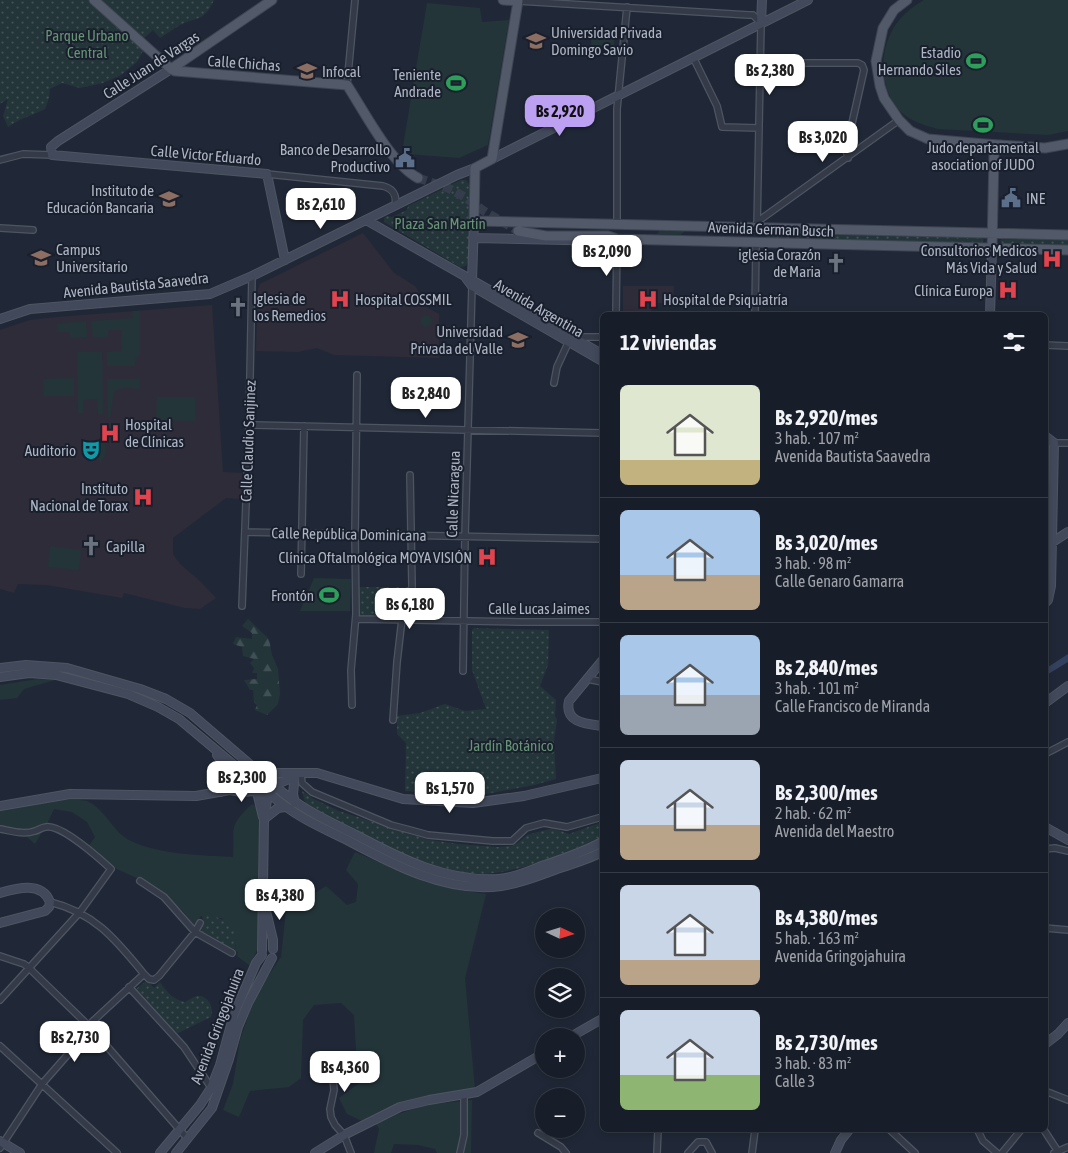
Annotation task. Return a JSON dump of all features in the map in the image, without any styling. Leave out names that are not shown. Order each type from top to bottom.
[{"type":"main road","name":"Calle Chichas","points":[[94,0],[153,54],[171,69],[179,72],[347,85]]},
{"type":"main road","name":"Calle Juan de Vargas","points":[[52,155],[50,150],[52,145],[171,69],[272,0]]},
{"type":"main road","points":[[492,159],[518,1],[503,0]]},
{"type":"main road","points":[[761,23],[762,0]]},
{"type":"main road","name":"Avenida Bautista Saavedra","points":[[0,319],[30,309],[203,295],[252,276],[475,168],[808,0]]},
{"type":"main road","points":[[907,0],[894,10],[883,28],[876,60],[884,98],[899,120],[910,131],[928,139],[985,144],[1045,148],[1068,144]]},
{"type":"main road","points":[[347,85],[391,154],[403,167],[418,178]]},
{"type":"main road","points":[[985,144],[991,148],[994,154],[990,312]]},
{"type":"main road","points":[[994,154],[999,148],[1006,145]]},
{"type":"main road","name":"Calle Victor Eduardo","points":[[52,155],[267,174]]},
{"type":"main road","name":"Calle Nicaragua","points":[[470,280],[475,168]]},
{"type":"main road","points":[[267,174],[285,260]]},
{"type":"main road","name":"Avenida Argentina","points":[[366,220],[541,322],[600,360]]},
{"type":"main road","name":"Avenida German Busch","points":[[474,221],[757,225],[1068,235]]},
{"type":"main road","points":[[518,230],[546,236],[608,236],[617,239],[617,224]]},
{"type":"main road","points":[[756,243],[757,225]]},
{"type":"main road","name":"Avenida German Busch","points":[[473,238],[608,241],[617,239],[1068,250]]},
{"type":"main road","name":"Avenida Argentina","points":[[541,322],[577,339],[600,353]]},
{"type":"main road","points":[[1048,438],[1054,443],[1048,539],[1051,586],[1048,600]]},
{"type":"main road","points":[[1048,539],[1066,533]]},
{"type":"main road","points":[[600,664],[569,701],[568,712],[574,719],[581,722],[600,726]]},
{"type":"main road","points":[[0,668],[26,665],[67,668],[140,689],[166,699],[190,713],[260,773],[317,773],[403,799],[473,803],[524,796],[600,778]]},
{"type":"main road","points":[[0,677],[29,673],[56,675],[128,694],[158,707],[179,719],[255,787],[268,794],[285,808],[401,867],[444,882],[500,886],[525,881],[600,853]]},
{"type":"main road","points":[[1048,701],[1068,686]]},
{"type":"main road","points":[[211,747],[228,772],[221,792]]},
{"type":"main road","points":[[255,787],[260,773]]},
{"type":"main road","points":[[268,773],[273,777],[275,786],[295,803],[404,860],[422,867],[458,876],[501,879],[566,858],[600,843]]},
{"type":"main road","points":[[268,794],[275,786],[298,774]]},
{"type":"main road","points":[[295,803],[293,794],[298,774]]},
{"type":"main road","points":[[0,806],[70,794],[196,796],[230,790],[242,784],[255,787]]},
{"type":"main road","name":"Avenida Gringojahuira","points":[[255,787],[264,819]]},
{"type":"main road","name":"Avenida Gringojahuira","points":[[176,1153],[212,1108],[220,1064],[234,1014],[262,953],[264,819],[268,794]]},
{"type":"main road","points":[[264,819],[278,808],[285,808]]},
{"type":"main road","points":[[1048,829],[1068,840]]},
{"type":"main road","points":[[0,893],[25,888],[36,889],[48,896],[50,902],[49,907],[45,911],[0,923]]},
{"type":"main road","name":"Avenida Gringojahuira","points":[[262,896],[273,940],[273,949]]},
{"type":"main road","points":[[264,948],[273,949],[274,955],[272,958],[266,959],[262,953],[264,948]]},
{"type":"main road","name":"Avenida Gringojahuira","points":[[160,1153],[179,1128],[214,1091],[248,1002],[272,958]]},
{"type":"main road","points":[[585,1029],[600,1020]]},
{"type":"main road","points":[[1048,1042],[1068,1023]]},
{"type":"main road","points":[[315,1153],[344,1135],[400,1107],[477,1092],[535,1058]]},
{"type":"main road","points":[[835,1153],[840,1140],[847,1132]]},
{"type":"main road","points":[[1,1144],[20,1153]]},
{"type":"street","points":[[347,85],[355,0]]},
{"type":"street","points":[[518,1],[618,3],[627,7],[753,15],[761,23],[757,225]]},
{"type":"street","points":[[617,224],[618,96],[627,7]]},
{"type":"street","points":[[694,59],[717,106],[722,127],[759,128]]},
{"type":"street","points":[[761,63],[858,63],[862,65],[864,70],[846,150],[848,158]]},
{"type":"street","points":[[757,225],[899,120]]},
{"type":"street","name":"Calle Victor Eduardo","points":[[0,160],[23,154],[52,155]]},
{"type":"street","name":"Calle Victor Eduardo","points":[[267,174],[384,186],[393,191],[395,196],[394,206]]},
{"type":"street","points":[[0,228],[33,230]]},
{"type":"street","points":[[616,312],[617,239]]},
{"type":"street","points":[[755,312],[756,243]]},
{"type":"street","name":"Calle Claudio Sanjinez","points":[[242,606],[249,425],[252,276]]},
{"type":"street","name":"Calle Nicaragua","points":[[463,671],[469,430],[470,280]]},
{"type":"street","points":[[577,339],[600,337]]},
{"type":"street","points":[[554,383],[556,366],[569,341]]},
{"type":"street","points":[[1048,345],[1068,346]]},
{"type":"street","points":[[352,705],[351,670],[356,619],[357,375]]},
{"type":"street","points":[[249,425],[600,433]]},
{"type":"street","points":[[300,574],[304,426]]},
{"type":"street","points":[[1054,443],[1068,443]]},
{"type":"street","points":[[410,475],[411,620]]},
{"type":"street","name":"Calle República Dominicana","points":[[245,532],[600,539]]},
{"type":"street","name":"Calle Lucas Jaimes","points":[[356,619],[600,622]]},
{"type":"street","points":[[393,720],[396,662],[402,619]]},
{"type":"street","points":[[588,679],[600,682]]},
{"type":"street","points":[[1048,752],[1068,742]]},
{"type":"street","points":[[298,774],[302,783],[312,792],[391,825],[428,835],[512,841],[526,828],[544,823],[567,827],[600,818]]},
{"type":"street","points":[[0,829],[22,833],[33,832],[47,826],[56,828],[97,856],[111,869],[80,912],[0,1000]]},
{"type":"street","points":[[1048,849],[1055,848],[1068,852]]},
{"type":"street","points":[[140,882],[164,897],[195,932],[232,952]]},
{"type":"street","points":[[50,902],[80,912],[110,935],[144,974],[149,979],[154,980],[195,932],[200,923]]},
{"type":"street","points":[[1048,928],[1068,930]]},
{"type":"street","points":[[0,956],[24,964],[91,1028],[187,1138]]},
{"type":"street","points":[[1,1144],[42,1084],[91,1028],[92,1022],[144,974]]},
{"type":"street","points":[[129,987],[184,1047],[214,1091]]},
{"type":"street","points":[[0,1046],[117,1153]]},
{"type":"street","points":[[331,1056],[334,1090],[330,1109],[331,1117],[344,1135],[351,1153]]},
{"type":"street","points":[[1048,1090],[1068,1100]]},
{"type":"street","points":[[460,1153],[464,1135],[464,1095]]},
{"type":"street","points":[[656,1153],[658,1132]]},
{"type":"street","points":[[752,1153],[756,1132]]},
{"type":"street","points":[[892,1132],[915,1153]]},
{"type":"street","points":[[978,1132],[983,1141],[997,1153]]},
{"type":"street","points":[[1002,1153],[1019,1132]]},
{"type":"street","points":[[1045,1132],[1056,1152],[1068,1146]]},
{"type":"street","points":[[546,1138],[561,1147],[566,1153]]},
{"type":"street","points":[[688,1153],[698,1142],[706,1142],[712,1153]]},
{"type":"shaded area","name":"Hospital COSSMIL","points":[[363,233],[394,273],[415,286],[428,308],[439,314],[439,358],[334,355],[317,348],[298,352],[256,351],[258,289],[260,284]]},
{"type":"shaded area","name":"Hospital de Psiquiatría","points":[[623,286],[674,286],[673,303],[652,303],[651,312],[623,312]]},
{"type":"shaded area","name":"Hospital de Clínicas","points":[[212,305],[223,472],[242,473],[241,499],[226,498],[173,538],[173,554],[180,564],[216,598],[200,609],[185,608],[124,593],[122,598],[47,585],[18,584],[14,593],[0,589],[0,330],[30,320]]},
{"type":"green space","name":"Parque Urbano Central","points":[[0,0],[214,0],[204,15],[180,25],[160,38],[153,30],[144,38],[143,51],[137,62],[121,75],[103,83],[80,88],[62,83],[50,89],[45,109],[21,119],[8,127],[3,116],[8,99],[0,104]]},
{"type":"green space","name":"Estadio Hernando Siles","points":[[924,0],[1068,0],[1068,131],[1048,135],[938,129],[914,121],[898,109],[887,89],[884,78],[883,67],[886,45],[900,19]]},
{"type":"green space","name":"Teniente Andrade","points":[[427,3],[480,8],[482,22],[509,20],[488,145],[459,158],[408,154],[403,146]]},
{"type":"green space","points":[[592,28],[615,30],[614,46],[591,45]]},
{"type":"green space","name":"Plaza San Martín","points":[[461,180],[466,180],[470,185],[468,262],[466,266],[460,267],[384,222],[384,218],[387,216],[392,217],[407,210],[408,206]]},
{"type":"green space","points":[[657,229],[685,231],[680,235],[657,234],[659,232]]},
{"type":"green space","points":[[768,232],[981,237],[984,240],[981,244],[767,239],[765,236]]},
{"type":"green space","points":[[1003,237],[1068,239],[1068,246],[1003,244],[1000,241]]},
{"type":"green space","points":[[132,311],[140,311],[140,356],[135,357],[135,366],[107,366],[107,352],[122,351],[122,330],[108,330],[108,337],[93,337],[91,321],[133,318]]},
{"type":"green space","points":[[426,315],[432,321],[426,327],[420,321]]},
{"type":"green space","points":[[86,321],[87,337],[70,338],[70,332],[57,332],[57,324]]},
{"type":"green space","points":[[77,352],[102,352],[103,414],[98,414],[97,399],[83,400],[83,413],[78,413]]},
{"type":"green space","points":[[74,378],[74,396],[44,396],[43,379]]},
{"type":"green space","points":[[107,379],[139,379],[140,389],[123,388],[114,392],[110,417],[108,417]]},
{"type":"green space","points":[[157,397],[195,397],[195,421],[156,420]]},
{"type":"green space","points":[[100,439],[105,443],[106,452],[99,463]]},
{"type":"green space","points":[[50,546],[81,550],[79,570],[48,567]]},
{"type":"green space","name":"Frontón","points":[[314,578],[351,579],[350,611],[300,611]]},
{"type":"green space","points":[[359,587],[408,587],[408,616],[360,616]]},
{"type":"green space","points":[[248,619],[269,639],[272,655],[278,669],[280,694],[278,704],[267,715],[255,710],[257,705],[254,702],[253,690],[250,690],[244,680],[257,679],[257,673],[252,673],[254,668],[250,663],[254,659],[243,656],[242,647],[233,644],[236,637],[252,639],[252,633],[242,626]]},
{"type":"green space","name":"Jardín Botánico","points":[[474,628],[549,630],[548,665],[540,686],[556,700],[555,716],[557,720],[554,741],[556,779],[486,794],[405,791],[406,743],[397,734],[397,716],[420,713],[445,704],[465,711],[486,709],[472,670],[472,630]]},
{"type":"green space","points":[[37,679],[55,680],[24,689],[17,698],[0,700],[0,685]]},
{"type":"green space","points":[[302,791],[339,811],[430,840],[459,844],[511,846],[527,835],[553,828],[569,834],[600,823],[600,839],[522,868],[494,873],[470,874],[422,863],[398,853],[305,802]]},
{"type":"green space","points":[[63,800],[89,802],[124,837],[143,846],[181,854],[233,857],[233,833],[236,823],[252,804],[256,806],[260,814],[259,945],[250,966],[237,956],[238,952],[235,951],[236,943],[222,918],[215,918],[208,912],[200,917],[194,925],[182,910],[160,891],[148,883],[110,866],[104,858],[88,847],[95,837],[87,822],[72,812],[54,809],[35,844],[20,831],[0,826],[0,811]]},
{"type":"green space","points":[[355,852],[426,882],[486,894],[465,978],[475,1089],[417,1099],[389,1108],[362,1121],[347,1114],[339,1098],[358,1084],[354,1015],[341,1003],[314,1005],[303,1020],[301,1078],[289,1087],[250,1091],[239,1117],[223,1110],[233,1084],[240,1040],[256,994],[281,957],[286,911],[326,886],[347,905],[356,902],[358,884],[346,870]]},
{"type":"green space","points":[[208,912],[234,927],[236,932],[235,951],[199,931],[203,922],[202,915]]},
{"type":"green space","points":[[147,980],[154,988],[160,982],[171,995],[181,1001],[185,1002],[197,996],[205,998],[211,1006],[211,1017],[176,1034],[142,999],[136,989]]},
{"type":"green space","points":[[472,1100],[471,1153],[437,1153],[435,1149],[418,1145],[394,1144],[391,1153],[374,1153],[379,1129],[376,1124],[398,1114],[426,1105]]},
{"type":"water","points":[[1068,654],[1068,662],[1048,674],[1048,667]]},
{"type":"tunnel","points":[[418,178],[448,188],[465,197],[484,211],[518,231]]},
{"type":"place","name":"Universidad Privada Domingo Savio","points":[[536,41]]},
{"type":"place","name":"Estadio Hernando Siles","points":[[976,61]]},
{"type":"place","name":"Infocal","points":[[307,71]]},
{"type":"place","name":"Teniente Andrade","points":[[456,83]]},
{"type":"place","name":"Judo departamental asociation of JUDO","points":[[983,125]]},
{"type":"place","name":"Banco de Desarrollo Productivo","points":[[405,158]]},
{"type":"place","name":"INE","points":[[1011,198]]},
{"type":"place","name":"Instituto de Educación Bancaria","points":[[169,199]]},
{"type":"place","name":"Campus Universitario","points":[[41,258]]},
{"type":"place","name":"Consultorios Medicos Más Vida y Salud","points":[[1052,259]]},
{"type":"place","name":"iglesia Corazón de Maria","points":[[836,263]]},
{"type":"place","name":"Clínica Europa","points":[[1008,290]]},
{"type":"place","name":"Hospital COSSMIL","points":[[340,299]]},
{"type":"place","name":"Hospital de Psiquiatría","points":[[648,299]]},
{"type":"place","name":"Iglesia de los Remedios","points":[[238,307]]},
{"type":"place","name":"Universidad Privada del Valle","points":[[518,340]]},
{"type":"place","name":"Hospital de Clínicas","points":[[110,433]]},
{"type":"place","name":"Auditorio","points":[[91,450]]},
{"type":"place","name":"Instituto Nacional de Torax","points":[[143,497]]},
{"type":"place","name":"Capilla","points":[[91,546]]},
{"type":"place","name":"Clínica Oftalmológica MOYA VISIÓN","points":[[487,557]]},
{"type":"place","name":"Frontón","points":[[329,595]]}]
